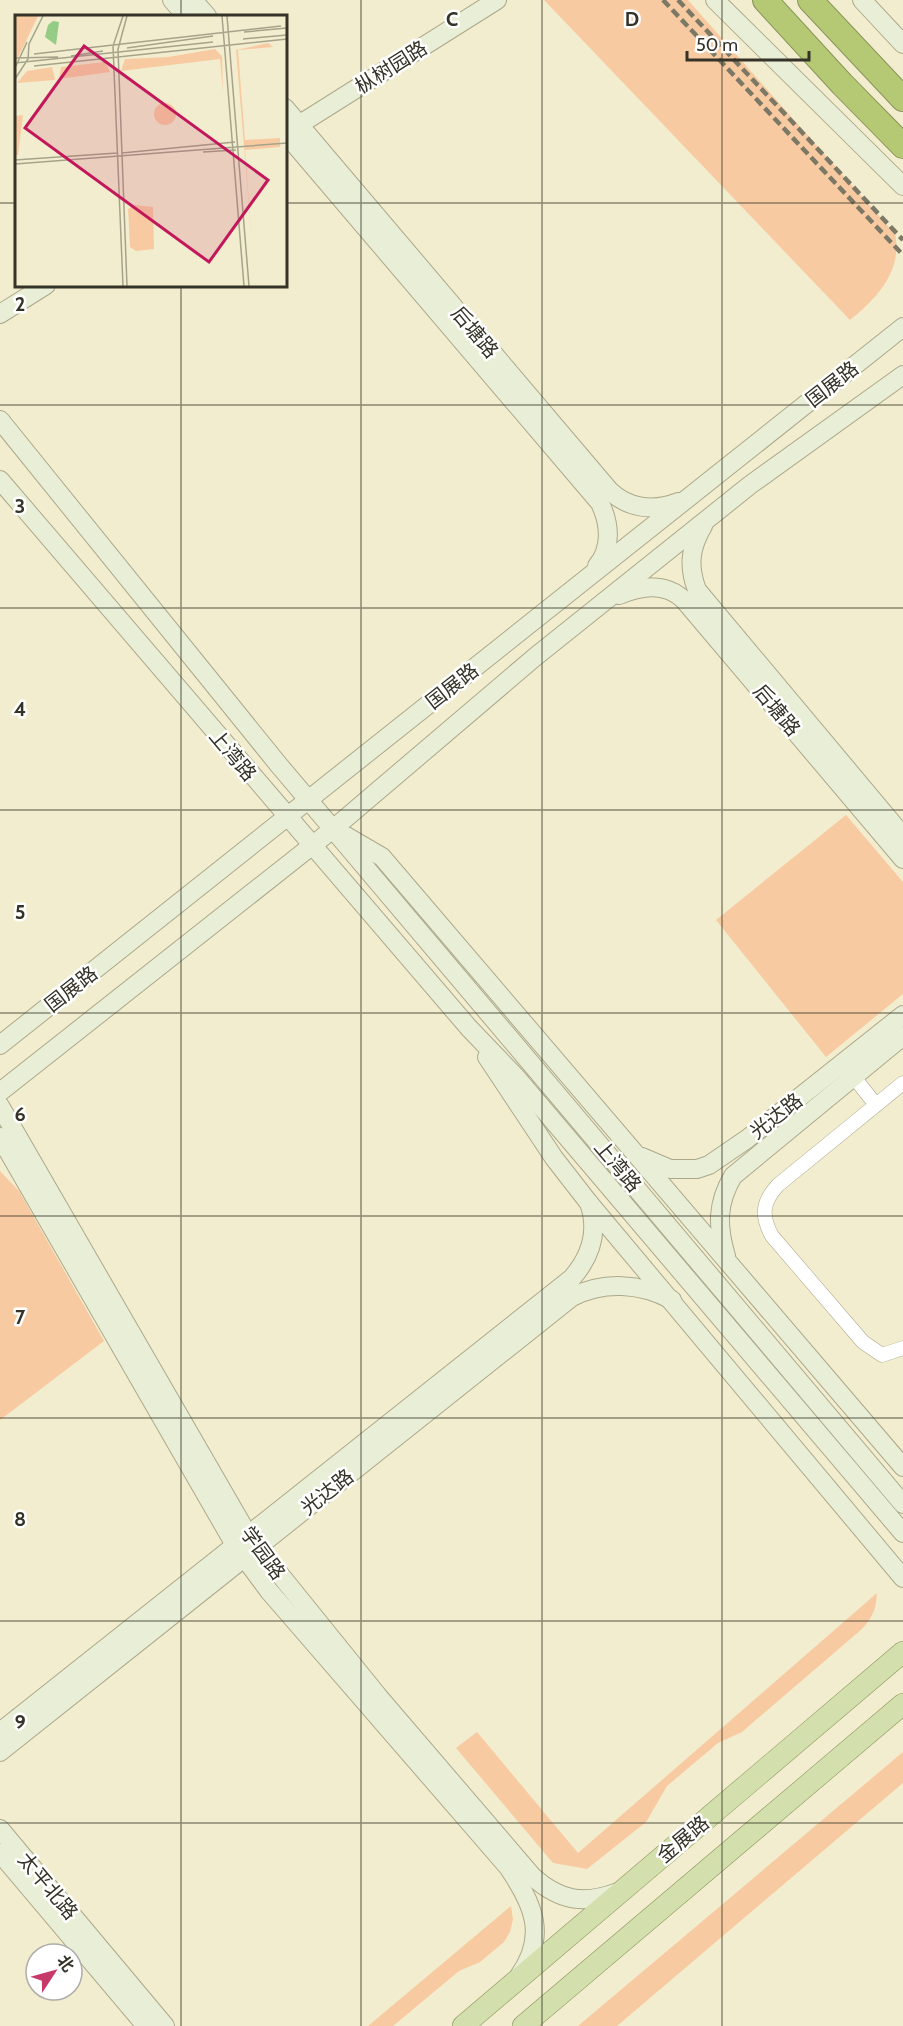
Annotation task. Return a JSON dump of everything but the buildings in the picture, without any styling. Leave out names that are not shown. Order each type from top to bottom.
[{"type":"highway","points":[[765,0],[903,146]]},
{"type":"highway","points":[[810,0],[903,99]]},
{"type":"main road","name":"金展路","points":[[464,2026],[903,1652]]},
{"type":"main road","name":"金展路","points":[[523,2026],[903,1704]]},
{"type":"street","points":[[172,0],[185,15]]},
{"type":"street","points":[[193,0],[206,15]]},
{"type":"street","name":"枞树园路","points":[[289,126],[483,0]]},
{"type":"street","name":"枞树园路","points":[[289,126],[497,0]]},
{"type":"street","points":[[716,0],[903,186]]},
{"type":"street","points":[[862,0],[903,44]]},
{"type":"street","name":"后塘路","points":[[289,126],[619,500],[633,506],[662,507],[688,498]]},
{"type":"street","name":"后塘路","points":[[289,126],[600,503],[607,525],[606,551],[586,579]]},
{"type":"street","points":[[0,306],[31,286]]},
{"type":"street","points":[[0,314],[44,286]]},
{"type":"street","name":"国展路","points":[[0,1045],[903,327]]},
{"type":"street","name":"国展路","points":[[0,1092],[312,846],[604,602],[708,519],[903,375]]},
{"type":"street","name":"上湾路","points":[[0,420],[309,800],[837,1440],[903,1533]]},
{"type":"street","name":"上湾路","points":[[0,480],[468,1028],[516,1077],[837,1440],[903,1504]]},
{"type":"street","name":"后塘路","points":[[708,519],[693,546],[690,560],[691,575],[697,590],[903,836]]},
{"type":"street","name":"后塘路","points":[[604,602],[648,587],[674,591],[903,859]]},
{"type":"street","name":"上湾路","points":[[333,829],[382,857],[903,1467]]},
{"type":"street","name":"光达路","points":[[635,1153],[670,1169],[697,1169],[709,1164],[747,1139],[903,1015]]},
{"type":"street","name":"上湾路","points":[[468,1028],[548,1149],[589,1203],[903,1578]]},
{"type":"street","name":"光达路","points":[[731,1265],[726,1255],[719,1224],[719,1206],[733,1176],[903,1036]]},
{"type":"street","points":[[853,1076],[876,1105]]},
{"type":"street","points":[[903,1083],[778,1185],[766,1202],[765,1222],[772,1236],[862,1342],[882,1355],[903,1348]]},
{"type":"street","name":"学园路","points":[[0,1106],[269,1591],[508,1867],[525,1892],[534,1916],[535,1940],[533,1952],[515,1982]]},
{"type":"street","name":"学园路","points":[[0,1137],[246,1546],[533,1877],[547,1889],[577,1899],[590,1900],[622,1891]]},
{"type":"street","name":"光达路","points":[[0,1752],[572,1278],[583,1265],[593,1234],[593,1214],[589,1203]]},
{"type":"street","name":"光达路","points":[[0,1732],[572,1297],[602,1286],[626,1286],[653,1291],[672,1300]]},
{"type":"street","name":"太平北路","points":[[0,1829],[165,2026]]},
{"type":"street","name":"太平北路","points":[[0,1853],[146,2026]]},
{"type":"shaded area","points":[[544,0],[688,0],[895,234],[895,260],[891,272],[869,303],[850,320]]},
{"type":"shaded area","points":[[846,815],[903,882],[903,994],[826,1057],[716,920]]},
{"type":"shaded area","points":[[0,1171],[19,1191],[104,1341],[0,1420]]},
{"type":"shaded area","points":[[877,1593],[873,1612],[862,1629],[742,1732],[718,1743],[667,1786],[646,1822],[587,1869],[553,1863],[456,1748],[477,1732],[578,1853]]},
{"type":"shaded area","points":[[903,1752],[903,1783],[617,2026],[578,2026]]},
{"type":"shaded area","points":[[511,1906],[513,1919],[510,1932],[504,1942],[480,1962],[459,1971],[393,2026],[368,2026]]},
{"type":"railway","points":[[663,0],[903,255]]},
{"type":"railway","points":[[678,0],[903,240]]}]
